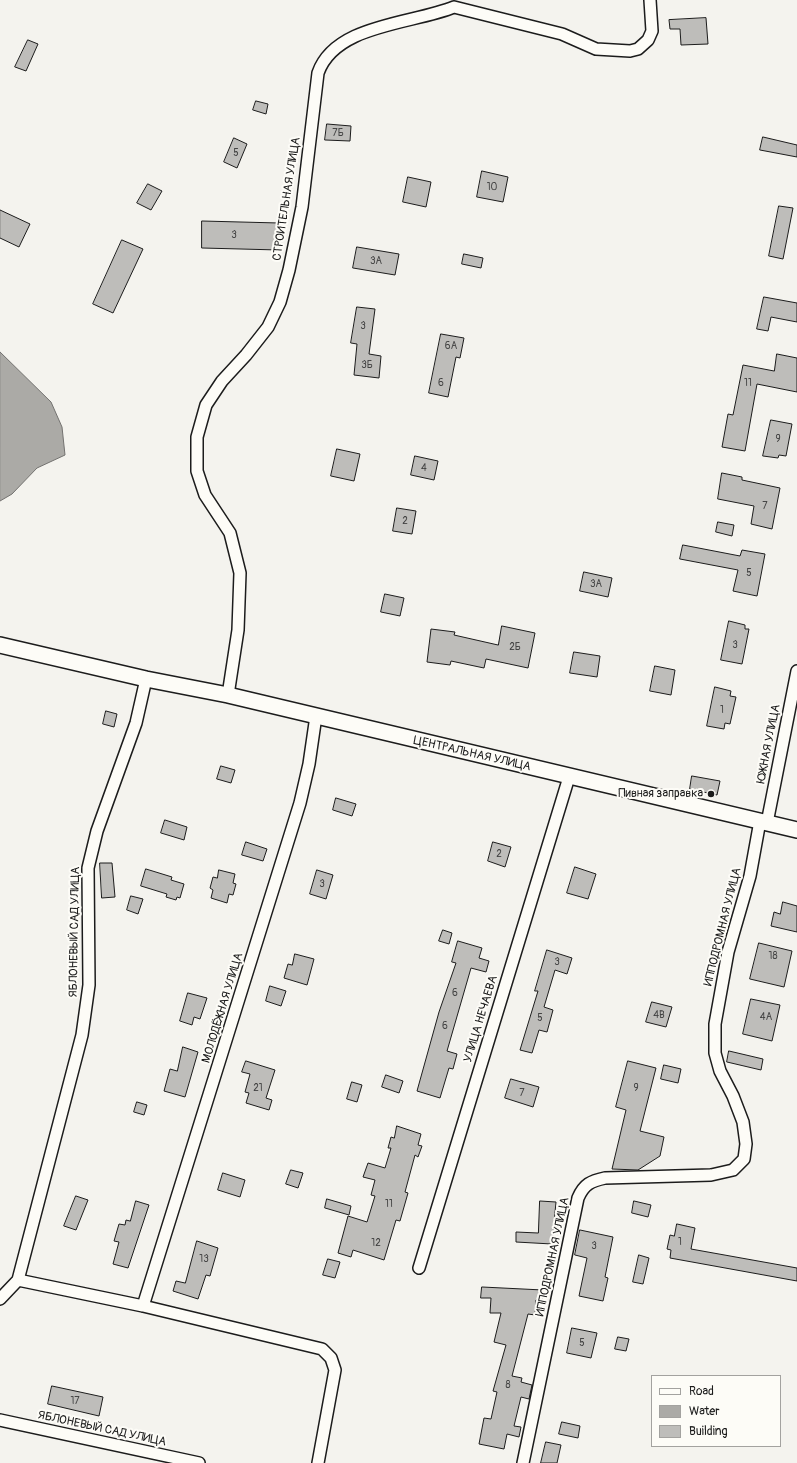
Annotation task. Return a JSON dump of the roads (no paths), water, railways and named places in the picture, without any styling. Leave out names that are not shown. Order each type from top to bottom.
[{"type":"street","name":"СТРОИТЕЛЬНАЯ УЛИЦА","points":[[228,695],[238,630],[240,573],[230,534],[205,495],[197,471],[197,437],[206,405],[222,381],[246,355],[268,327],[280,302],[289,270],[302,207],[318,73],[322,62],[332,51],[348,40],[391,23],[437,14],[454,7],[562,34],[596,49],[630,51],[638,49],[648,40],[652,31],[650,0]]},
{"type":"street","name":"ЦЕНТРАЛЬНАЯ УЛИЦА","points":[[0,645],[146,679],[228,695],[797,830]]},
{"type":"street","name":"ЮЖНАЯ УЛИЦА","points":[[764,822],[797,671]]},
{"type":"street","name":"ЯБЛОНЕВЫЙ САД УЛИЦА","points":[[0,1300],[18,1280],[82,1035],[89,985],[88,868],[96,831],[136,723],[146,679]]},
{"type":"street","name":"МОЛОДЁЖНАЯ УЛИЦА","points":[[144,1306],[300,803],[309,764],[316,716]]},
{"type":"street","name":"УЛИЦА НЕЧАЕВА","points":[[419,1268],[569,777]]},
{"type":"street","name":"ИППОДРОМНАЯ УЛИЦА","points":[[523,1463],[578,1198],[583,1187],[592,1180],[605,1178],[711,1175],[733,1170],[744,1159],[746,1144],[743,1122],[733,1096],[720,1071],[715,1053],[715,1024],[728,952],[764,822]]},
{"type":"street","points":[[18,1280],[144,1306],[322,1349],[332,1358],[335,1370],[318,1463]]},
{"type":"street","name":"ЯБЛОНЕВЫЙ САД УЛИЦА","points":[[0,1420],[198,1463]]},
{"type":"water","points":[[0,352],[51,402],[62,427],[65,455],[37,468],[12,494],[0,501]]},
{"type":"place","name":"Пивная заправка","points":[[711,794]]}]
